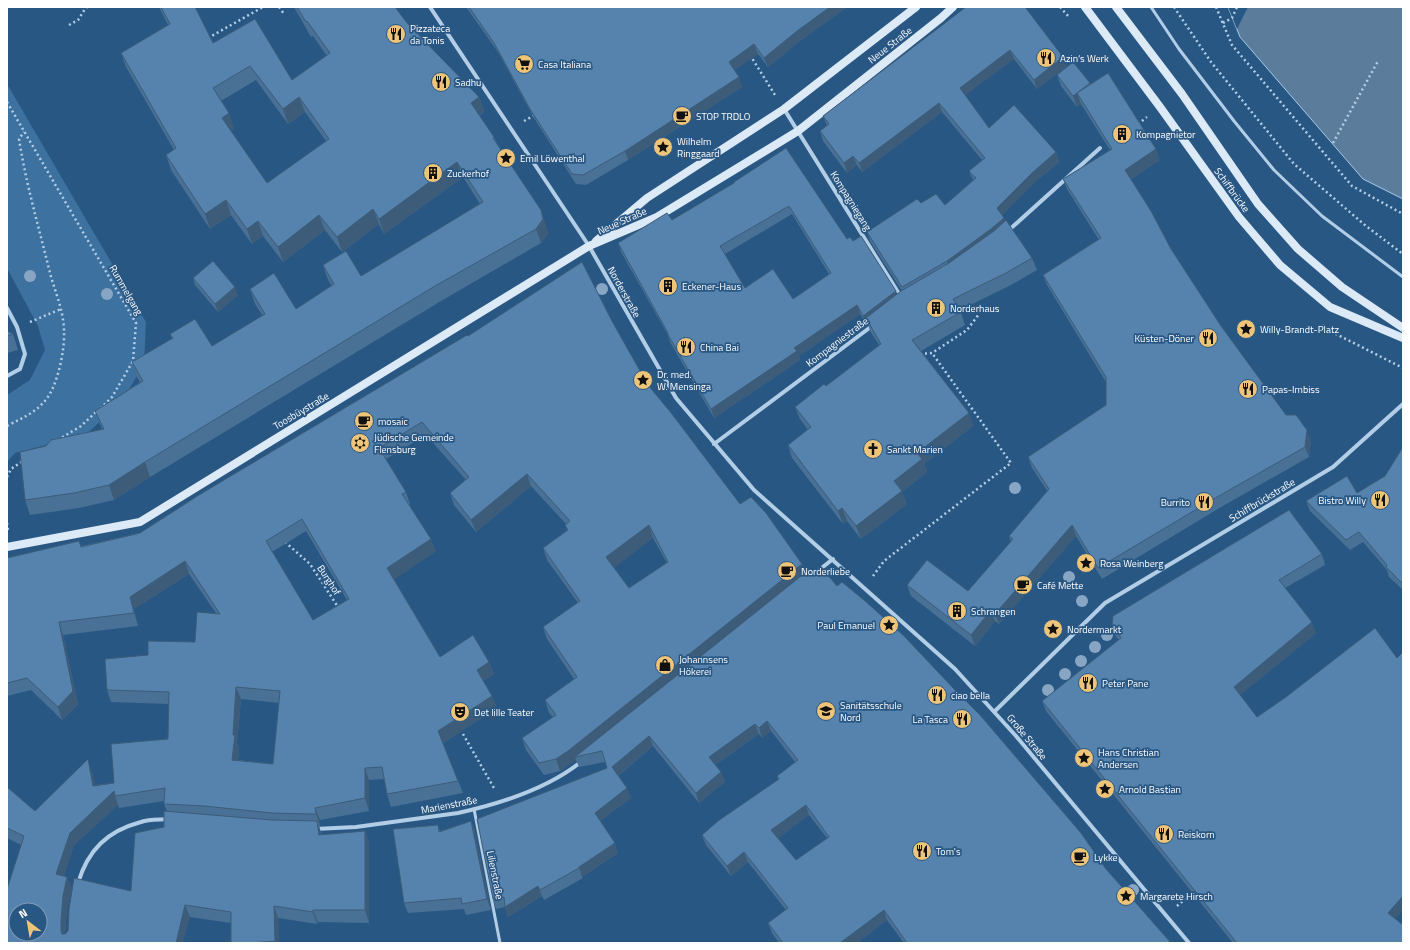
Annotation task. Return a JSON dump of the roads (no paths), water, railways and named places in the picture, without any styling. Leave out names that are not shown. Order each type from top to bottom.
[{"type":"main road","name":"Neue Straße","points":[[589,246],[646,198],[784,109],[916,7]]},
{"type":"main road","name":"Neue Straße","points":[[589,246],[657,217],[798,130],[941,18],[952,7]]},
{"type":"main road","name":"Schiffbrücke","points":[[1085,7],[1160,107],[1238,217],[1280,265],[1330,307],[1403,338]]},
{"type":"main road","name":"Schiffbrücke","points":[[1116,7],[1182,94],[1258,204],[1298,250],[1342,287],[1403,328]]},
{"type":"main road","name":"Toosbüystraße","points":[[7,548],[140,522],[589,246]]},
{"type":"street","name":"Norderstraße","points":[[430,7],[589,246],[676,398],[754,490],[833,559]]},
{"type":"street","name":"Kompagniegang","points":[[784,109],[904,301]]},
{"type":"street","points":[[1003,236],[1100,148]]},
{"type":"street","points":[[7,308],[16,327],[25,354],[20,369],[7,376]]},
{"type":"street","name":"Kompagniestraße","points":[[714,444],[874,324]]},
{"type":"street","name":"Schiffbrückstraße","points":[[995,711],[1105,603],[1333,467],[1403,404]]},
{"type":"street","points":[[815,574],[833,559]]},
{"type":"street","name":"Große Straße","points":[[833,559],[955,669],[995,711],[1189,943]]},
{"type":"street","name":"Marienstraße","points":[[313,829],[356,827],[458,813],[474,809],[517,796],[546,784],[588,756]]},
{"type":"street","points":[[76,888],[83,867],[101,842],[121,828],[142,821],[170,819],[178,820]]},
{"type":"lane","points":[[1151,7],[1179,49],[1229,115],[1274,170],[1322,216],[1403,277]]},
{"type":"lane","name":"Lilienstraße","points":[[474,809],[500,943]]},
{"type":"place","name":"Pizzateca da Tonis","points":[[396,34]]},
{"type":"place","name":"Azin‘s Werk","points":[[1046,58]]},
{"type":"place","name":"Casa Italiana","points":[[524,64]]},
{"type":"place","name":"Sadhu","points":[[441,82]]},
{"type":"place","name":"STOP TRDLO","points":[[682,116]]},
{"type":"place","name":"Kompagnietor","points":[[1122,134]]},
{"type":"place","name":"Wilhelm Ringgaard","points":[[663,147]]},
{"type":"place","name":"Emil Löwenthal","points":[[506,158]]},
{"type":"place","name":"Zuckerhof","points":[[433,173]]},
{"type":"place","name":"Eckener-Haus","points":[[668,286]]},
{"type":"place","name":"Norderhaus","points":[[936,308]]},
{"type":"place","name":"Willy-Brandt-Platz","points":[[1246,329]]},
{"type":"place","name":"Küsten-Döner","points":[[1208,338]]},
{"type":"place","name":"China Bai","points":[[686,347]]},
{"type":"place","name":"Dr. med. W. Mensinga","points":[[643,380]]},
{"type":"place","name":"Papas-Imbiss","points":[[1248,389]]},
{"type":"place","name":"mosaic","points":[[364,421]]},
{"type":"place","name":"Jüdische Gemeinde Flensburg","points":[[360,443]]},
{"type":"place","name":"Sankt Marien","points":[[873,449]]},
{"type":"place","name":"Bistro Willy","points":[[1380,500]]},
{"type":"place","name":"Burrito","points":[[1204,502]]},
{"type":"place","name":"Rosa Weinberg","points":[[1086,563]]},
{"type":"place","name":"Norderliebe","points":[[787,571]]},
{"type":"place","name":"Café Mette","points":[[1023,585]]},
{"type":"place","name":"Schrangen","points":[[957,611]]},
{"type":"place","name":"Paul Emanuel","points":[[889,625]]},
{"type":"place","name":"Nordermarkt","points":[[1053,629]]},
{"type":"place","name":"Johannsens Hökerei","points":[[665,665]]},
{"type":"place","name":"Peter Pane","points":[[1088,683]]},
{"type":"place","name":"ciao bella","points":[[937,695]]},
{"type":"place","name":"Sanitätsschule Nord","points":[[826,711]]},
{"type":"place","name":"Det lille Teater","points":[[460,712]]},
{"type":"place","name":"La Tasca","points":[[962,719]]},
{"type":"place","name":"Hans Christian Andersen","points":[[1084,758]]},
{"type":"place","name":"Arnold Bastian","points":[[1105,789]]},
{"type":"place","name":"Reiskorn","points":[[1164,834]]},
{"type":"place","name":"Tom's","points":[[922,851]]},
{"type":"place","name":"Lykke","points":[[1080,857]]},
{"type":"place","name":"Margarete Hirsch","points":[[1126,896]]}]
